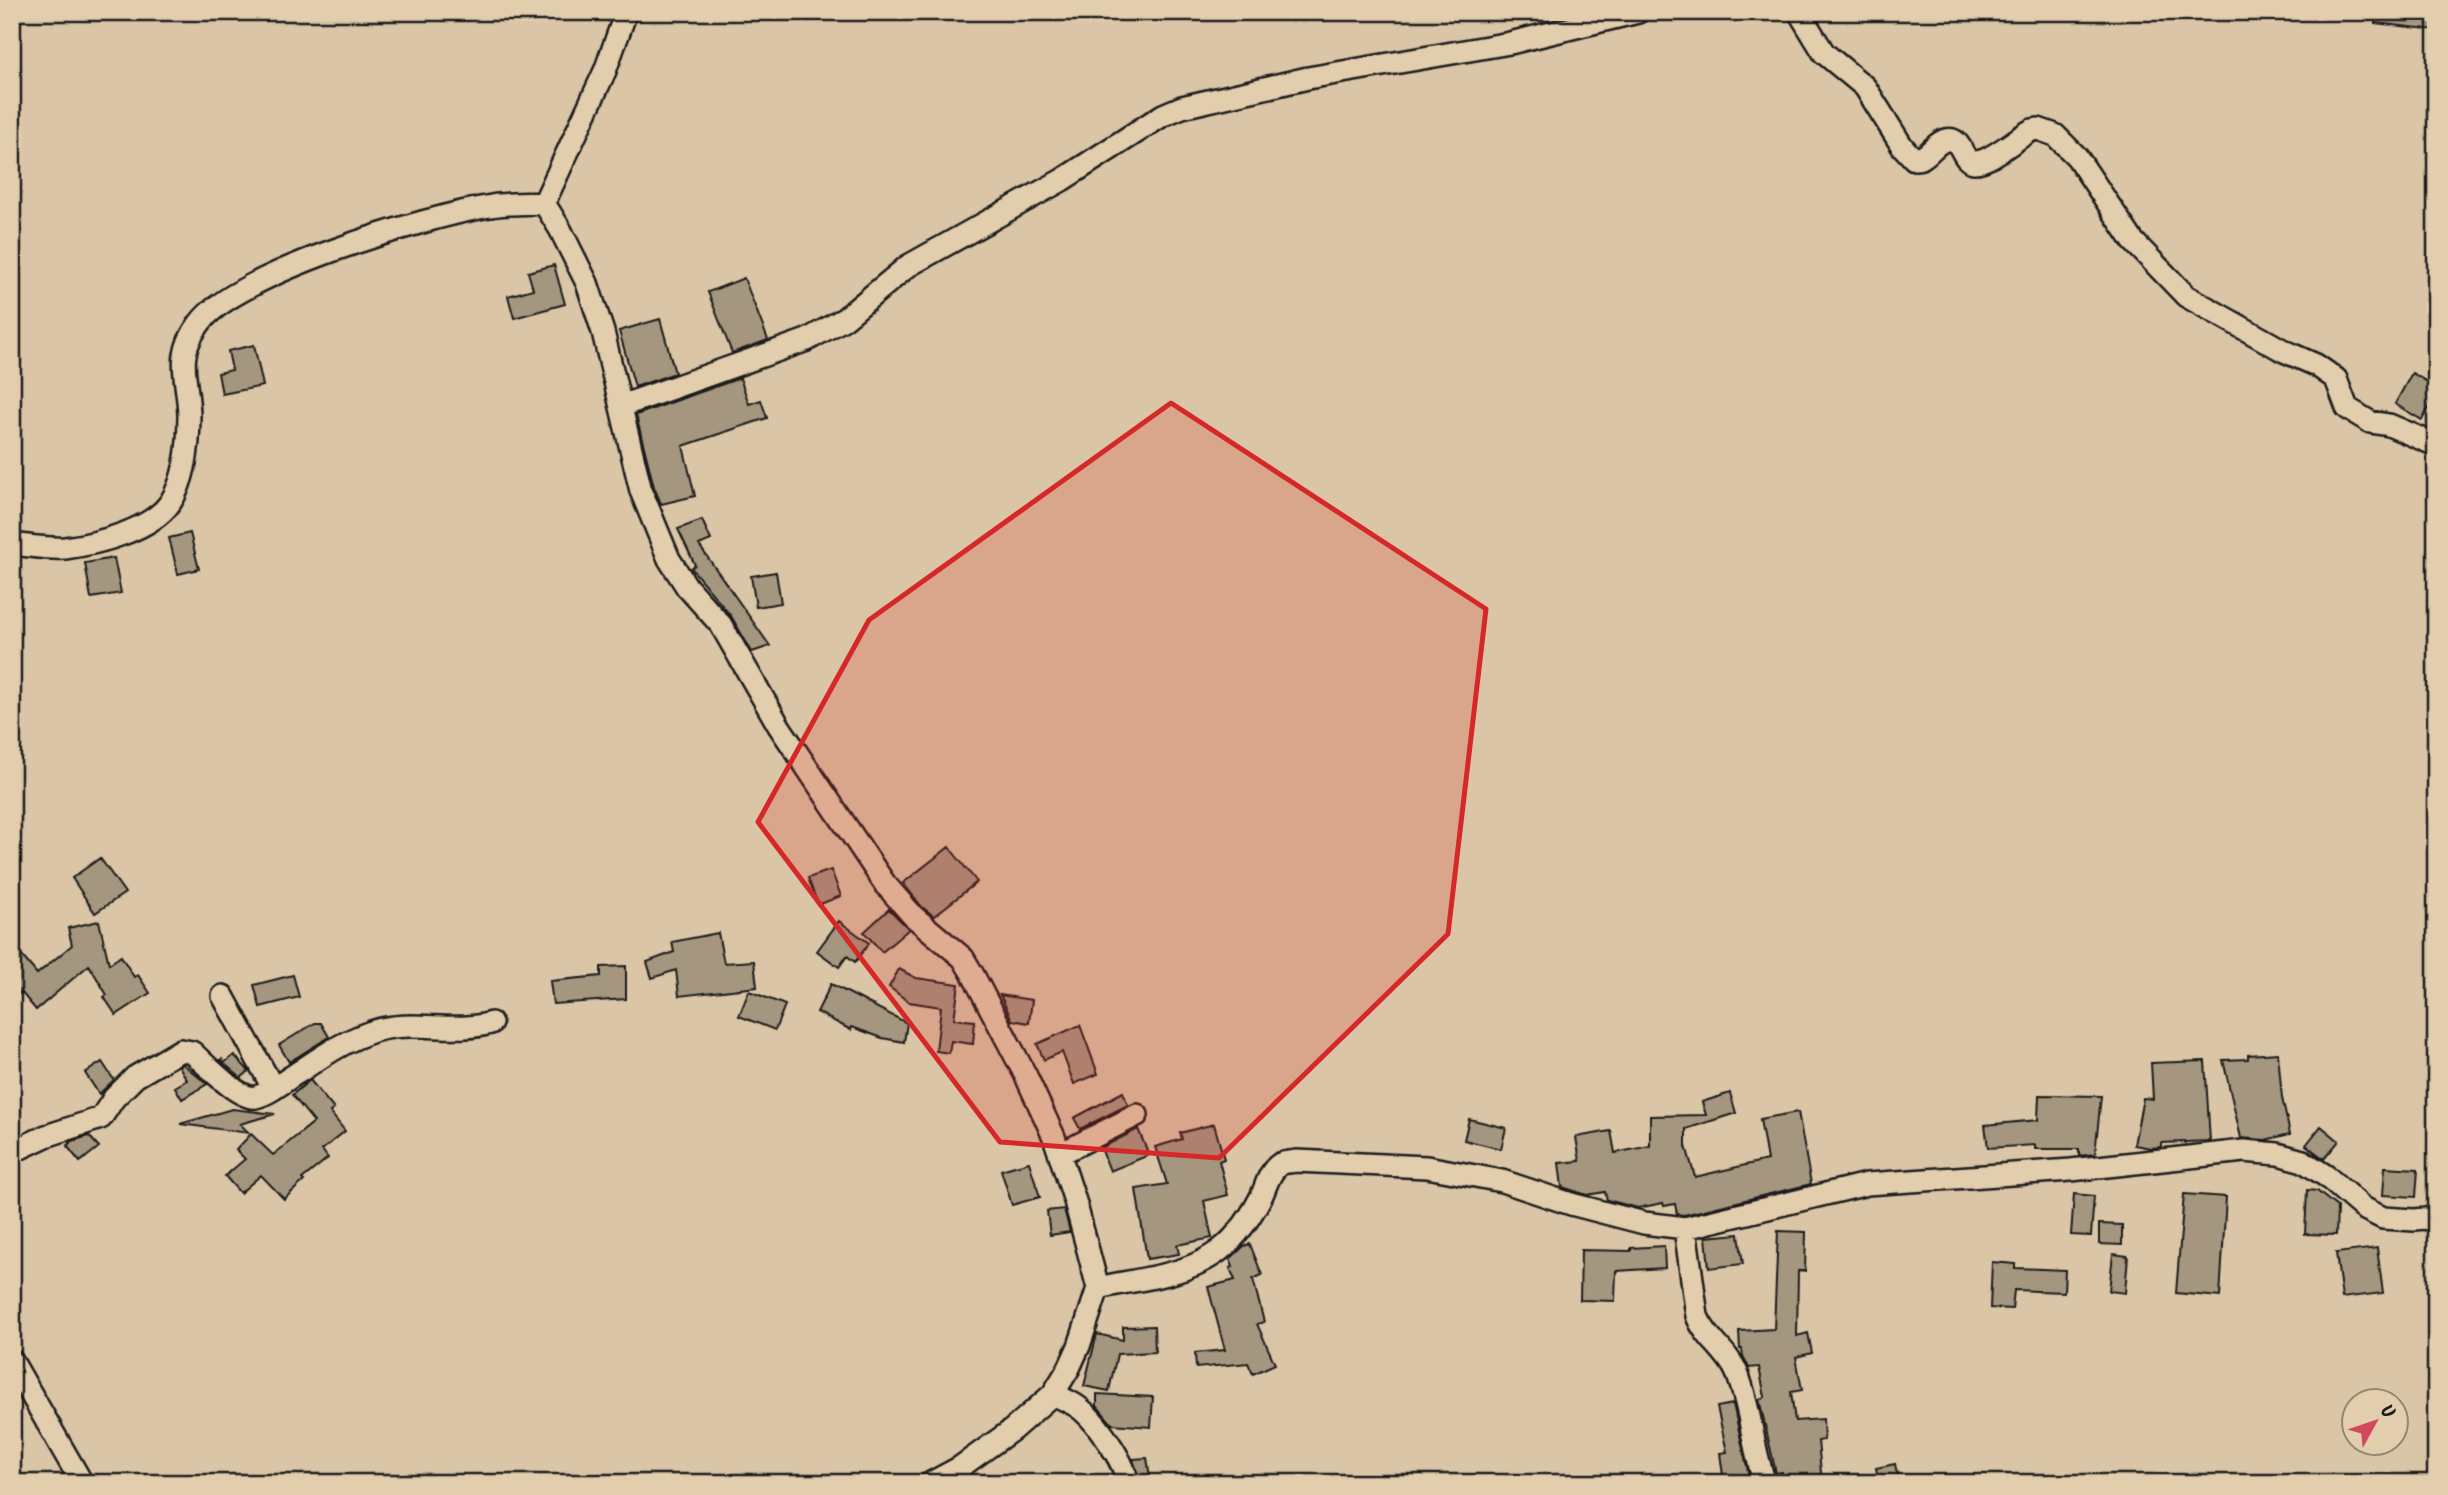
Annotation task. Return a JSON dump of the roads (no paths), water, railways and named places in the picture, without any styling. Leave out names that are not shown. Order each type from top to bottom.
[{"type":"street","points":[[544,203],[605,71],[626,12]]},
{"type":"street","points":[[621,406],[807,340],[871,298],[908,266],[1073,174],[1163,115],[1182,107],[1308,78],[1510,43],[1638,12]]},
{"type":"street","points":[[1799,12],[1824,53],[1865,87],[1902,146],[1914,159],[1924,156],[1946,140],[1954,140],[1970,162],[1977,162],[2032,130],[2038,129],[2055,135],[2077,156],[2133,241],[2186,296],[2284,351],[2316,365],[2336,380],[2347,408],[2370,422],[2389,425],[2436,445]]},
{"type":"street","points":[[544,203],[587,283],[603,332],[641,491],[661,544],[677,573],[721,625],[779,726],[885,884],[913,916],[963,958],[1026,1076],[1060,1154],[1076,1201],[1098,1288],[1069,1368],[1053,1394],[1012,1430],[959,1468],[931,1483]]},
{"type":"street","points":[[12,544],[41,548],[93,542],[139,527],[164,511],[172,500],[181,477],[186,452],[189,419],[183,359],[188,343],[200,322],[220,302],[285,270],[439,217],[493,206],[544,203]]},
{"type":"street","points":[[223,996],[273,1088]]},
{"type":"street","points":[[12,1152],[46,1136],[101,1118],[114,1098],[135,1077],[181,1050],[191,1052],[244,1096],[256,1097],[346,1040],[396,1026],[475,1028],[491,1023]]},
{"type":"street","points":[[1060,1154],[1136,1115]]},
{"type":"street","points":[[1098,1288],[1173,1272],[1212,1256],[1231,1241],[1246,1221],[1280,1164],[1296,1161],[1427,1167],[1502,1181],[1571,1204],[1644,1223],[1685,1228],[1867,1184],[2071,1170],[2244,1151],[2278,1154],[2303,1161],[2326,1176],[2363,1208],[2383,1218],[2436,1218]]},
{"type":"street","points":[[1685,1228],[1697,1316],[1701,1325],[1728,1356],[1737,1373],[1752,1442],[1765,1483]]},
{"type":"street","points":[[12,1361],[82,1483]]},
{"type":"street","points":[[1053,1394],[1080,1408],[1100,1431],[1116,1454],[1127,1476],[1127,1483]]}]
